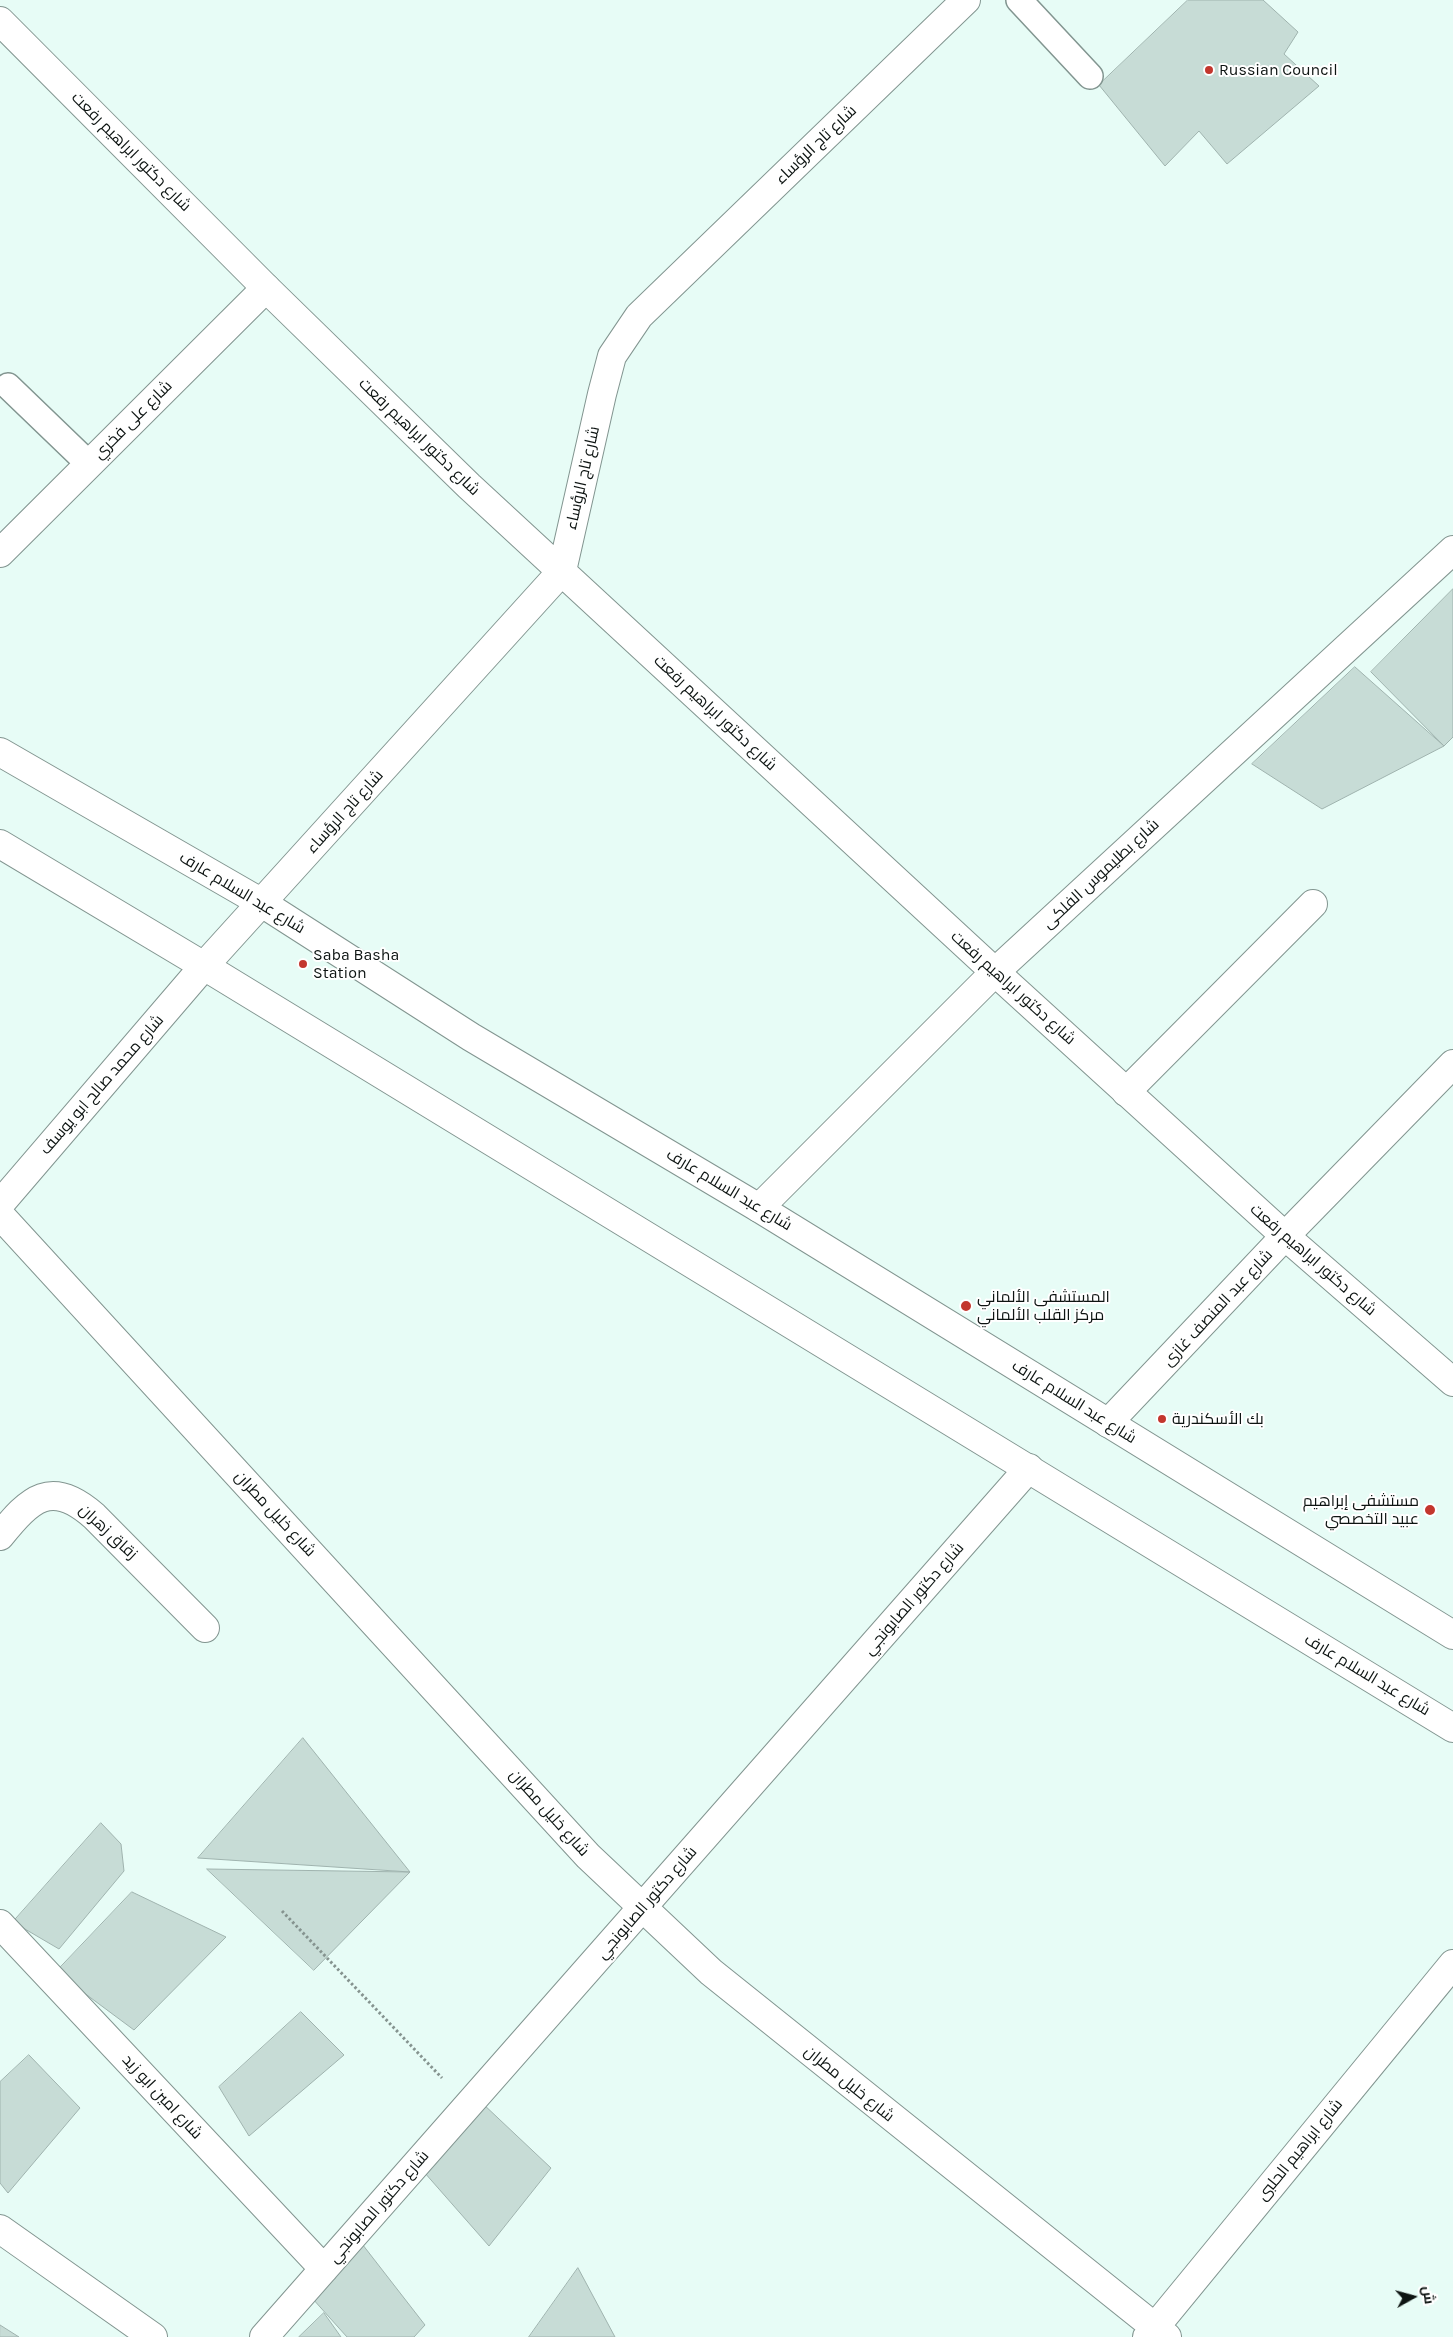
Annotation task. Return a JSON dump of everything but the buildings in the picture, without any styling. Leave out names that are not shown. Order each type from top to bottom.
[{"type":"street","name":"شارع تاج الرؤساء","points":[[204,966],[562,571],[612,356],[638,316],[966,0]]},
{"type":"street","name":"شارع دكتور ابراهيم رفعت","points":[[0,21],[266,288],[462,479],[1126,1092],[1285,1236],[1453,1382]]},
{"type":"street","name":"شارع على فخري","points":[[0,552],[266,288]]},
{"type":"street","name":"شارع بطليموس الفلكى","points":[[759,1208],[995,972],[1453,550]]},
{"type":"street","name":"شارع عبد السلام عارف","points":[[0,752],[262,904],[471,1037],[759,1208],[1453,1635]]},
{"type":"street","name":"شارع عبد السلام عارف","points":[[0,844],[204,966],[1453,1728]]},
{"type":"street","points":[[1126,1092],[1313,904]]},
{"type":"street","name":"شارع محمد صالح ابو يوسف","points":[[0,1204],[204,966]]},
{"type":"street","name":"شارع عبد المنصف غازى","points":[[1108,1423],[1285,1236],[1453,1064]]},
{"type":"street","name":"شارع خليل مطران","points":[[0,1215],[588,1856],[726,1984],[1157,2334]]},
{"type":"street","name":"شارع دكتور الصابونجي","points":[[264,2337],[1029,1468]]},
{"type":"street","name":"زقاق زهران","points":[[0,1536],[20,1511],[31,1502],[43,1497],[57,1496],[70,1499],[82,1505],[94,1516],[205,1628]]},
{"type":"street","name":"شارع امين ابو زيد","points":[[0,1924],[324,2269]]},
{"type":"street","name":"شارع ابراهيم الحلبى","points":[[1157,2334],[1453,1964]]},
{"type":"street","points":[[0,2229],[153,2337]]},
{"type":"lane","points":[[1019,0],[1090,76]]},
{"type":"lane","points":[[8,386],[89,464]]},
{"type":"path","points":[[282,1911],[468,2105]]},
{"type":"place","name":"Russian Council","points":[[1209,70]]},
{"type":"place","name":"Saba Basha Station","points":[[303,964]]},
{"type":"place","name":"المستشفى الألماني مركز القلب الألماني","points":[[966,1306]]},
{"type":"place","name":"بك الأسكندرية","points":[[1162,1419]]},
{"type":"place","name":"مستشفى إبراهيم عبيد التخصصي","points":[[1430,1510]]}]
